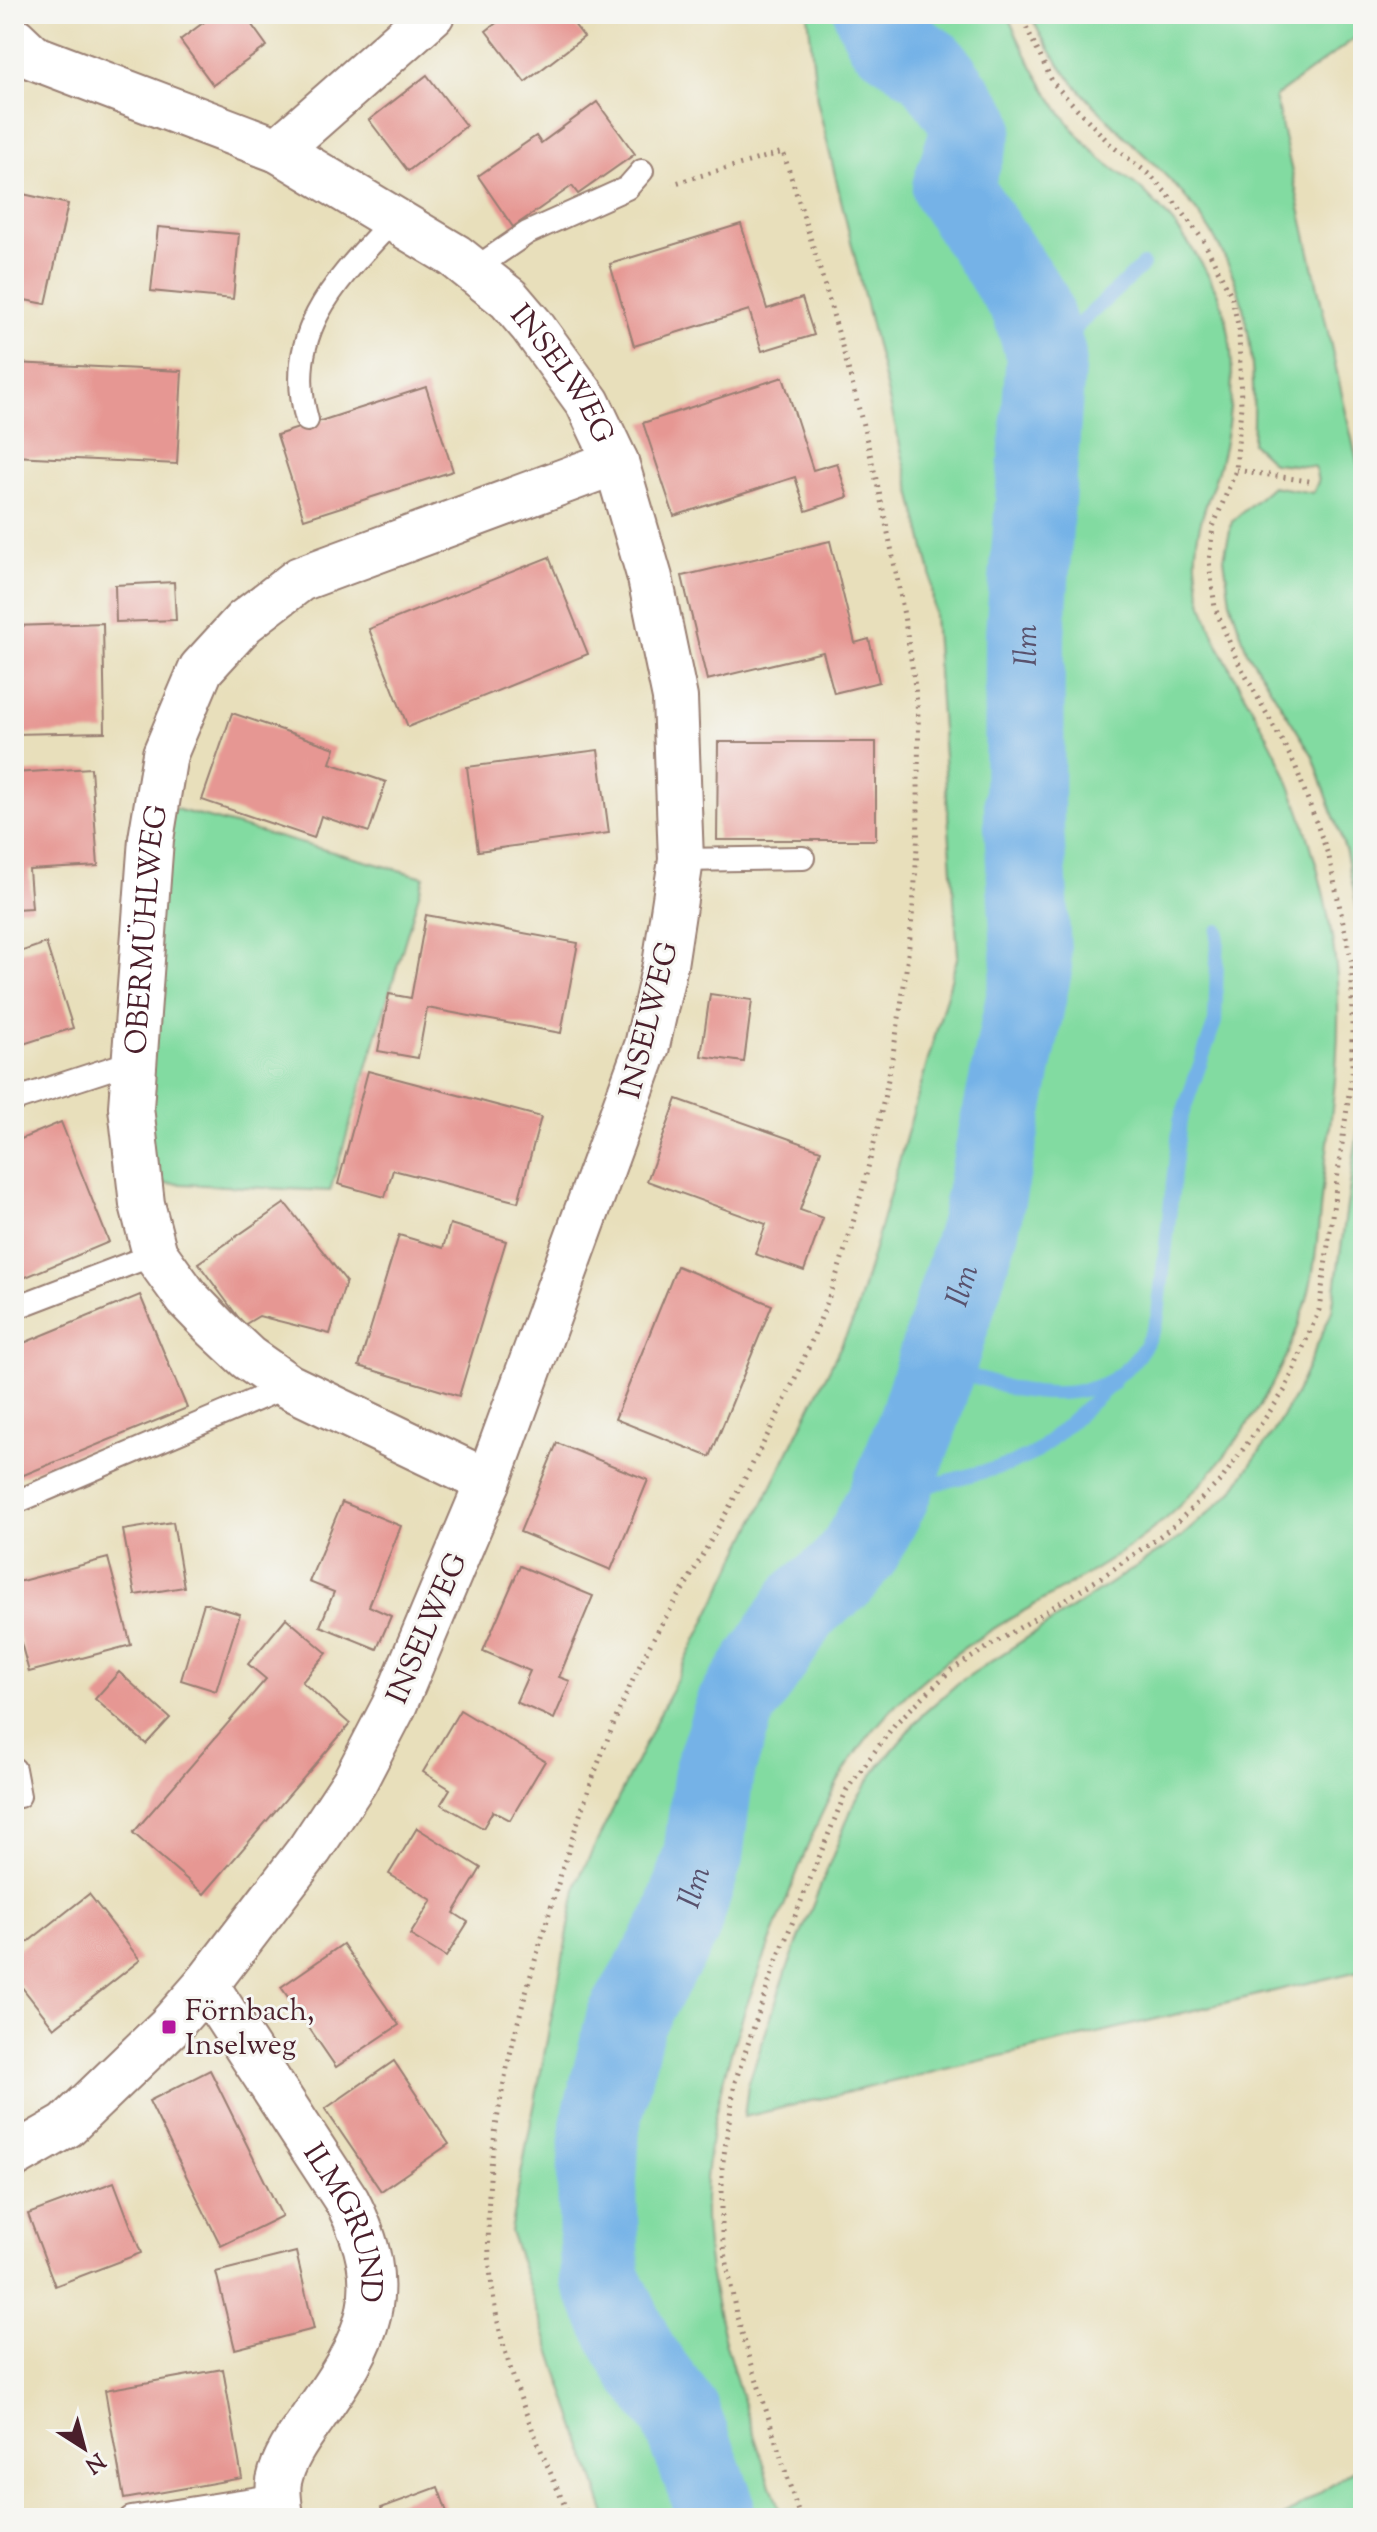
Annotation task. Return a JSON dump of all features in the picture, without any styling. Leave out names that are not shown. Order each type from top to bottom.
[{"type":"street","points":[[278,150],[432,14]]},
{"type":"street","name":"INSELWEG","points":[[14,39],[33,57],[278,150],[395,218],[473,270],[509,299],[549,347],[588,403],[616,462],[650,578],[675,698],[681,860],[665,965],[647,1046],[488,1482],[394,1706],[355,1781],[310,1849],[206,1985],[169,2027],[66,2126],[14,2156]]},
{"type":"street","name":"OBERMÜHLWEG","points":[[488,1482],[288,1386],[248,1358],[216,1328],[187,1298],[155,1254],[142,1204],[131,1107],[151,839],[165,754],[201,669],[244,622],[300,579],[616,462]]},
{"type":"street","name":"ILMGRUND","points":[[206,1985],[347,2201],[360,2226],[372,2268],[373,2305],[368,2325],[356,2354],[291,2451],[279,2506]]},
{"type":"lane","points":[[473,270],[538,227],[627,188],[642,171]]},
{"type":"lane","points":[[307,420],[300,394],[300,364],[317,314],[334,283],[395,218]]},
{"type":"lane","points":[[681,860],[803,858]]},
{"type":"lane","points":[[14,1100],[134,1061]]},
{"type":"lane","points":[[14,1308],[155,1254]]},
{"type":"lane","points":[[14,1503],[288,1386]]},
{"type":"lane","points":[[14,1769],[19,1796]]},
{"type":"lane","points":[[131,2518],[279,2506]]},
{"type":"path","points":[[800,2518],[736,2314],[722,2235],[722,2168],[735,2082],[775,1965],[847,1789],[870,1754],[920,1697],[989,1644],[1143,1550],[1200,1503],[1222,1479],[1285,1390],[1319,1310],[1352,1072],[1352,964],[1329,857],[1295,765],[1236,658],[1215,608],[1209,561],[1213,527],[1236,470],[1241,406],[1239,329],[1219,268],[1178,206],[1150,175],[1112,146],[1053,83],[1020,14]]},
{"type":"path","points":[[570,2518],[510,2365],[494,2304],[487,2215],[503,2085],[515,2026],[564,1864],[622,1706],[648,1647],[692,1574],[772,1421],[813,1336],[838,1271],[890,1062],[919,854],[917,700],[892,559],[817,255],[783,152],[668,185],[642,171]]},
{"type":"path","points":[[1236,470],[1315,482]]},
{"type":"green space","points":[[808,14],[1007,14],[1035,72],[1058,108],[1099,157],[1140,188],[1167,216],[1196,255],[1219,297],[1229,338],[1232,382],[1224,447],[1197,538],[1196,564],[1200,593],[1219,646],[1285,773],[1317,868],[1336,967],[1336,1075],[1312,1278],[1290,1346],[1253,1416],[1205,1479],[1148,1533],[1116,1556],[966,1647],[921,1682],[886,1716],[844,1771],[824,1809],[769,1944],[743,2015],[722,2087],[713,2124],[705,2198],[706,2238],[720,2319],[730,2360],[782,2518],[607,2518],[510,2231],[578,1880],[854,1319],[958,955],[931,574],[817,100]]},
{"type":"green space","points":[[1030,14],[1363,14],[1363,32],[1275,97],[1363,488],[1363,939],[1346,852],[1313,756],[1247,651],[1230,601],[1224,558],[1232,521],[1272,486],[1313,493],[1318,482],[1315,467],[1273,463],[1252,443],[1252,364],[1247,327],[1239,293],[1226,260],[1209,228],[1186,197],[1070,78]]},
{"type":"green space","points":[[157,804],[424,877],[330,1191],[139,1182]]},
{"type":"green space","points":[[1363,1094],[1363,1970],[744,2117],[748,2085],[787,1969],[854,1803],[876,1770],[923,1714],[958,1683],[1181,1537],[1231,1493],[1274,1431],[1296,1393],[1332,1311]]},
{"type":"green space","points":[[1363,2464],[1363,2518],[1283,2518]]},
{"type":"building","points":[[215,14],[244,14],[267,46],[213,85],[180,40]]},
{"type":"building","points":[[508,14],[566,14],[584,37],[525,82],[486,31]]},
{"type":"building","points":[[427,75],[466,126],[408,171],[369,120]]},
{"type":"building","points":[[597,102],[635,154],[578,194],[572,186],[513,227],[478,176],[536,136],[541,143]]},
{"type":"building","points":[[14,192],[68,204],[46,304],[14,298]]},
{"type":"building","points":[[741,224],[767,309],[802,298],[814,335],[762,351],[749,310],[634,346],[610,264]]},
{"type":"building","points":[[158,227],[239,234],[233,299],[151,291]]},
{"type":"building","points":[[14,363],[182,371],[177,464],[14,456]]},
{"type":"building","points":[[783,377],[813,470],[837,463],[848,497],[806,511],[795,477],[674,516],[643,423]]},
{"type":"building","points":[[426,387],[453,471],[304,519],[277,435]]},
{"type":"building","points":[[830,541],[855,643],[869,639],[879,682],[834,693],[823,652],[707,680],[682,576]]},
{"type":"building","points":[[549,557],[588,654],[408,727],[369,629]]},
{"type":"building","points":[[174,582],[176,620],[116,622],[115,585]]},
{"type":"building","points":[[103,623],[105,732],[14,734],[14,626]]},
{"type":"building","points":[[232,713],[335,748],[330,763],[386,782],[369,832],[321,816],[314,838],[202,800]]},
{"type":"building","points":[[718,742],[876,742],[876,840],[717,840]]},
{"type":"building","points":[[598,750],[609,833],[478,851],[467,767]]},
{"type":"building","points":[[91,768],[98,866],[29,870],[32,908],[14,909],[14,773]]},
{"type":"building","points":[[426,915],[578,943],[561,1033],[427,1008],[418,1058],[378,1051],[389,994],[411,998]]},
{"type":"building","points":[[46,943],[73,1028],[14,1047],[14,954]]},
{"type":"building","points":[[710,994],[752,1000],[744,1062],[701,1056]]},
{"type":"building","points":[[368,1071],[541,1117],[518,1202],[393,1170],[385,1197],[338,1184]]},
{"type":"building","points":[[677,1099],[821,1150],[800,1210],[823,1218],[804,1271],[755,1254],[766,1224],[647,1181]]},
{"type":"building","points":[[61,1122],[109,1242],[14,1282],[14,1142]]},
{"type":"building","points":[[285,1203],[346,1281],[330,1334],[259,1316],[244,1325],[198,1263]]},
{"type":"building","points":[[450,1224],[506,1241],[459,1396],[359,1366],[399,1235],[443,1248]]},
{"type":"building","points":[[677,1266],[772,1305],[710,1457],[615,1419]]},
{"type":"building","points":[[140,1295],[187,1408],[14,1479],[14,1347]]},
{"type":"building","points":[[557,1443],[648,1480],[611,1570],[520,1532]]},
{"type":"building","points":[[342,1502],[401,1526],[369,1606],[391,1616],[377,1649],[320,1626],[334,1592],[309,1582]]},
{"type":"building","points":[[173,1522],[184,1587],[135,1595],[123,1530]]},
{"type":"building","points":[[108,1558],[131,1645],[29,1672],[14,1617],[14,1583]]},
{"type":"building","points":[[520,1566],[593,1596],[559,1677],[570,1681],[554,1719],[516,1702],[530,1671],[483,1651]]},
{"type":"building","points":[[204,1603],[240,1614],[216,1691],[181,1680]]},
{"type":"building","points":[[286,1618],[327,1653],[302,1682],[350,1724],[204,1894],[133,1833],[266,1679],[248,1664]]},
{"type":"building","points":[[119,1672],[170,1718],[146,1744],[95,1699]]},
{"type":"building","points":[[460,1710],[545,1761],[510,1820],[493,1811],[483,1828],[441,1804],[450,1789],[423,1772]]},
{"type":"building","points":[[417,1828],[481,1868],[454,1913],[468,1922],[446,1957],[410,1935],[432,1900],[389,1874]]},
{"type":"building","points":[[89,1894],[140,1960],[54,2028],[14,1977],[14,1953]]},
{"type":"building","points":[[343,1944],[399,2025],[336,2067],[281,1987]]},
{"type":"building","points":[[394,2061],[449,2144],[381,2191],[325,2109]]},
{"type":"building","points":[[210,2070],[282,2216],[221,2246],[149,2101]]},
{"type":"building","points":[[114,2182],[141,2253],[55,2286],[28,2214]]},
{"type":"building","points":[[296,2252],[314,2329],[235,2349],[216,2272]]},
{"type":"building","points":[[223,2369],[242,2478],[124,2499],[105,2390]]},
{"type":"building","points":[[438,2487],[449,2518],[384,2518],[381,2508]]},
{"type":"waterway","name":"Ilm","points":[[715,2518],[714,2504],[680,2414],[638,2357],[600,2277],[597,2182],[600,2126],[626,2019],[681,1925],[703,1856],[714,1771],[735,1708],[805,1603],[841,1575],[860,1551],[889,1496],[916,1428],[979,1229],[1032,969],[1024,826],[1025,635],[1046,355],[1031,306],[952,188],[973,125],[933,69],[885,36],[874,14]]},
{"type":"waterway","points":[[1046,355],[1143,265]]},
{"type":"waterway","points":[[928,1396],[948,1382],[966,1377],[1038,1393],[1083,1390],[1103,1384],[1136,1359],[1158,1315],[1180,1121],[1215,1022],[1218,931]]},
{"type":"waterway","points":[[889,1496],[1009,1465],[1037,1452],[1112,1384]]},
{"type":"place","name":"Förnbach, Inselweg","points":[[169,2027]]}]
